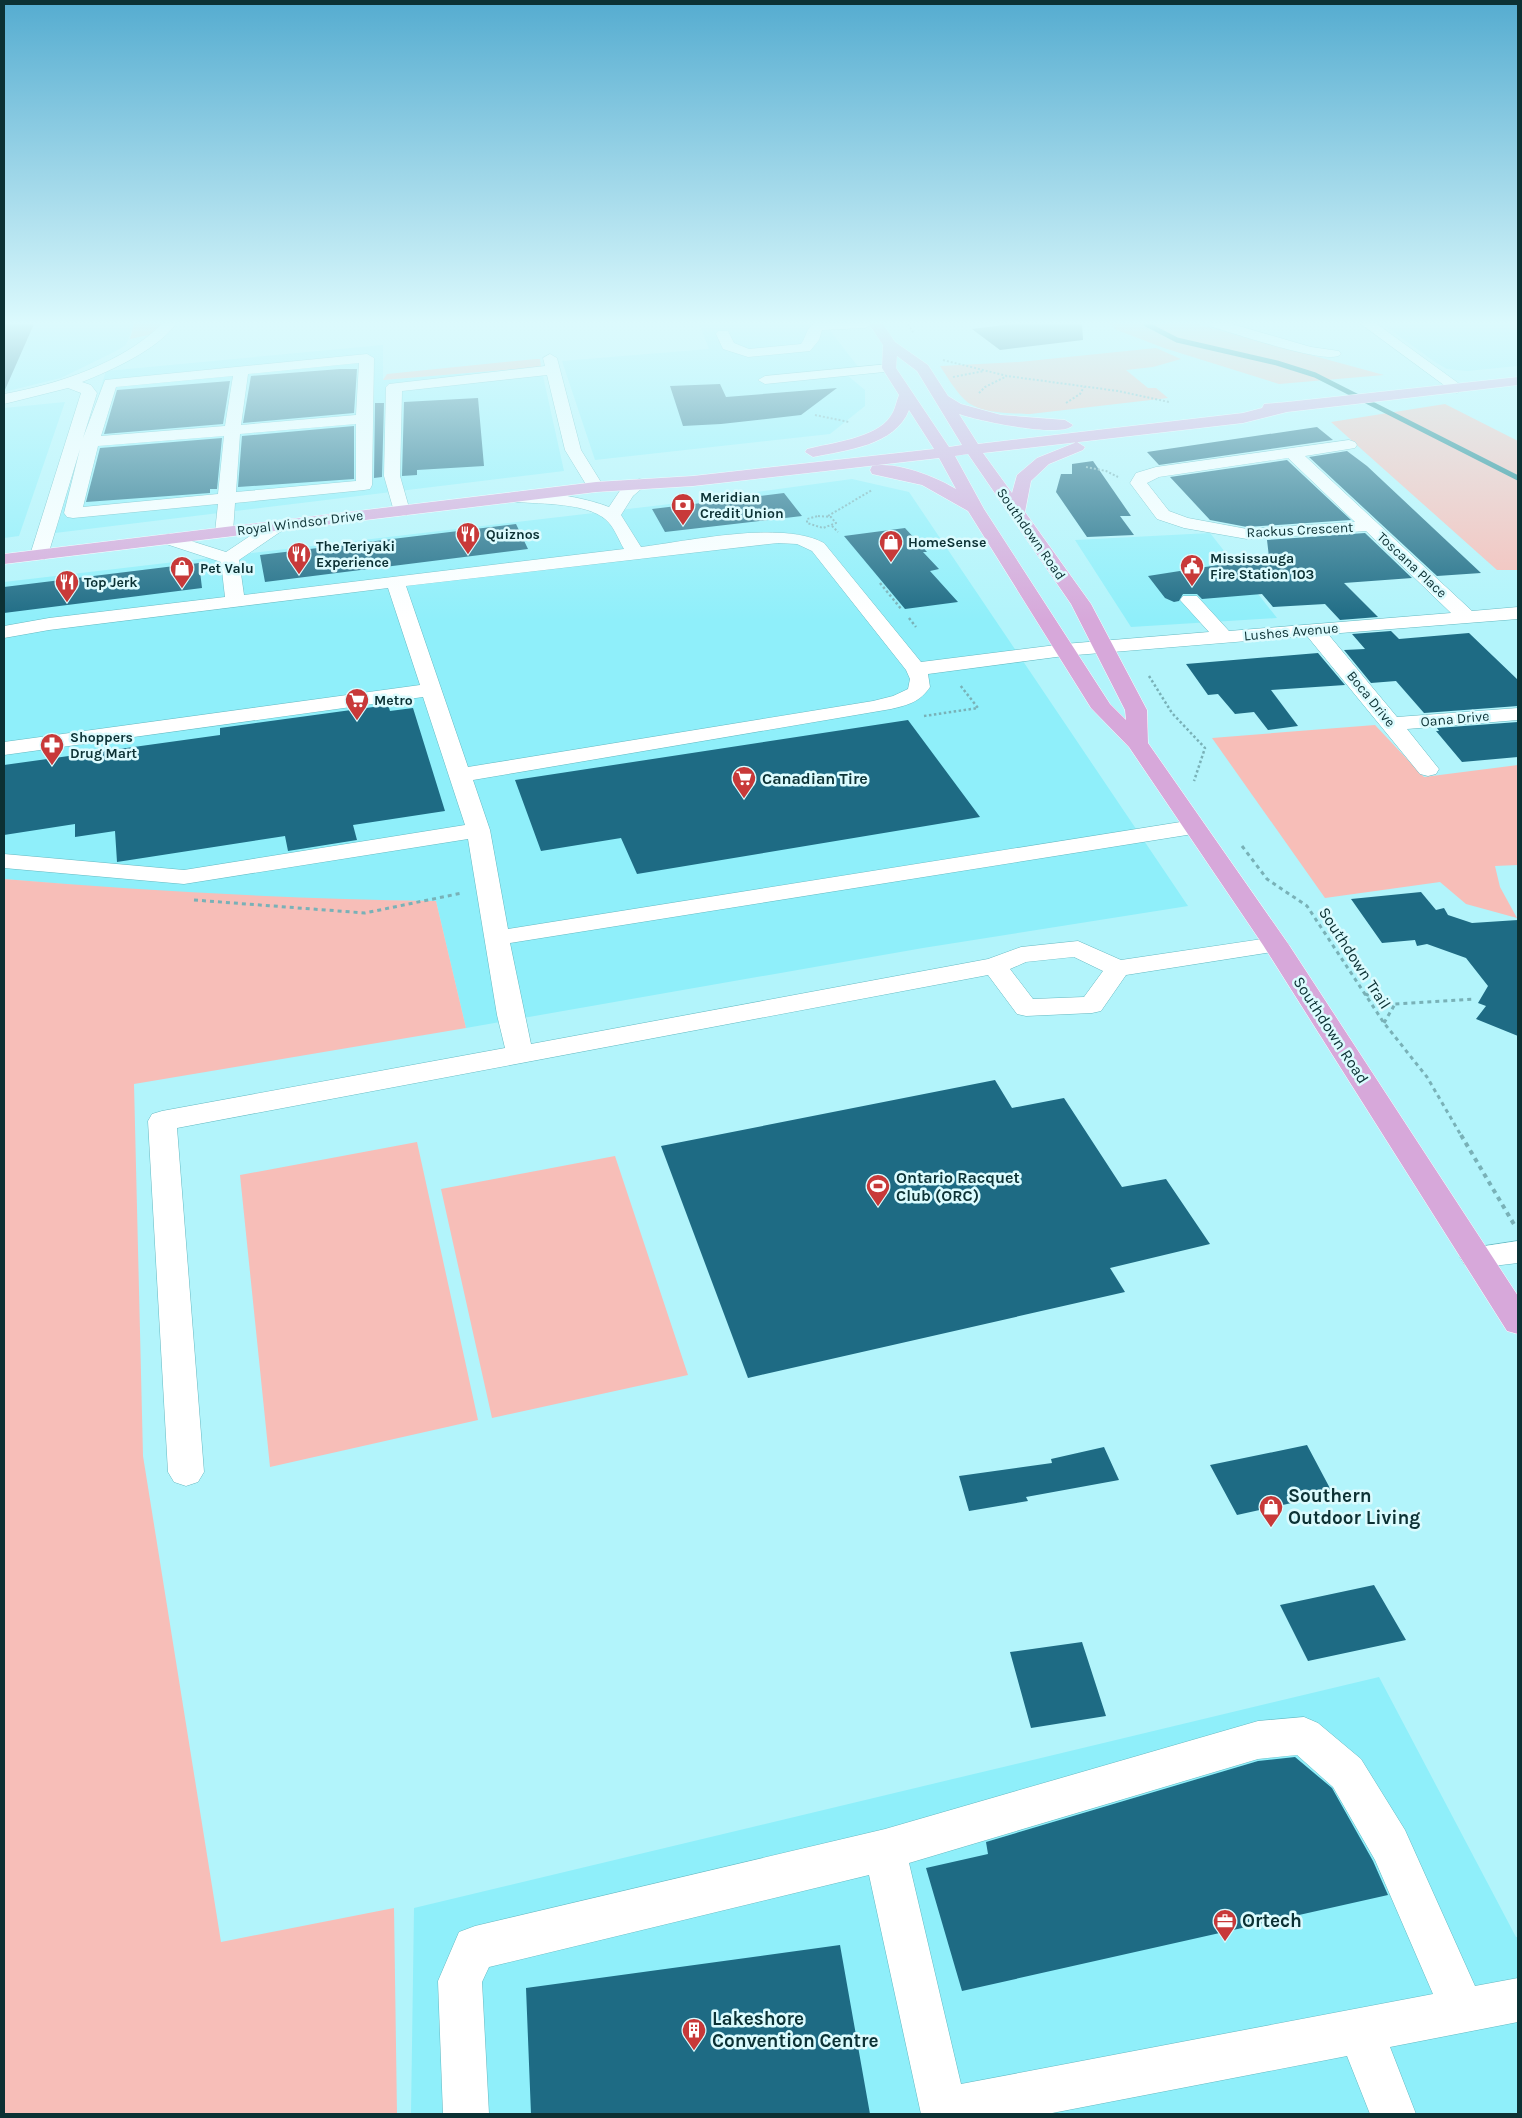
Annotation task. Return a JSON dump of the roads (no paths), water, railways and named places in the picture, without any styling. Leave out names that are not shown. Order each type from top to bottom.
[{"type":"main road","points":[[813,452],[869,438],[893,423]]},
{"type":"main road","name":"Southdown Road","points":[[924,423],[940,446],[975,509],[1102,708],[1137,743],[1276,945],[1518,1322]]},
{"type":"main road","name":"Southdown Road","points":[[957,423],[1016,513],[1080,604],[1136,710],[1137,743]]},
{"type":"main road","points":[[1041,423],[1065,425]]},
{"type":"main road","points":[[969,443],[1084,423]]},
{"type":"main road","points":[[940,446],[1141,430],[1202,423]]},
{"type":"main road","points":[[1016,513],[1023,479],[1043,461],[1073,448],[1141,430]]},
{"type":"main road","name":"Royal Windsor Drive","points":[[596,487],[685,467],[813,452],[940,446]]},
{"type":"main road","name":"Royal Windsor Drive","points":[[4,559],[517,496],[596,487],[693,481],[835,464],[940,446]]},
{"type":"main road","points":[[835,464],[918,476],[934,482],[975,509]]},
{"type":"street","points":[[39,555],[79,423]]},
{"type":"street","points":[[97,423],[73,513],[364,485],[364,423]]},
{"type":"street","points":[[224,532],[233,423]]},
{"type":"street","points":[[72,445],[318,423]]},
{"type":"street","points":[[393,423],[392,476],[401,511]]},
{"type":"street","points":[[566,423],[573,450],[596,487]]},
{"type":"street","name":"Rackus Crescent","points":[[1349,445],[1151,473],[1142,476],[1138,483],[1163,515],[1184,523],[1253,534],[1368,526]]},
{"type":"street","name":"Toscana Place","points":[[1291,452],[1368,526],[1387,539],[1467,617]]},
{"type":"street","points":[[612,516],[627,492],[639,484]]},
{"type":"street","points":[[517,496],[584,504],[612,516],[635,553]]},
{"type":"street","points":[[230,560],[252,541],[277,526]]},
{"type":"street","points":[[4,632],[50,624],[235,601],[635,553],[777,537],[795,537],[810,541],[818,547],[922,679],[920,687],[914,695],[900,702],[460,775]]},
{"type":"street","points":[[169,539],[230,560]]},
{"type":"street","points":[[230,560],[235,601]]},
{"type":"street","points":[[395,582],[478,830],[510,1015],[520,1055]]},
{"type":"street","points":[[1190,600],[1224,637]]},
{"type":"street","name":"Lushes Avenue","points":[[916,669],[1064,650],[1518,612]]},
{"type":"street","name":"Boca Drive","points":[[1312,630],[1325,643],[1428,769]]},
{"type":"street","points":[[4,749],[432,690]]},
{"type":"street","name":"Oana Drive","points":[[1392,724],[1518,714]]},
{"type":"street","points":[[497,938],[1193,827]]},
{"type":"street","points":[[4,861],[184,877],[478,830]]},
{"type":"street","points":[[186,1472],[162,1121],[995,966],[1021,955],[1078,949],[1118,968],[1276,945]]},
{"type":"street","points":[[995,966],[1026,1008],[1092,1005],[1118,968]]},
{"type":"street","points":[[1476,1257],[1518,1252]]},
{"type":"street","points":[[466,2114],[460,1981],[475,1948],[885,1850],[1258,1740],[1304,1736],[1347,1773],[1390,1845],[1463,2011]]},
{"type":"street","points":[[885,1850],[943,2113],[1518,2000]]},
{"type":"street","points":[[1360,2030],[1393,2114]]},
{"type":"waterway","points":[[1409,423],[1518,478]]},
{"type":"place","name":"Meridian Credit Union","points":[[683,526]]},
{"type":"place","name":"Quiznos","points":[[468,555]]},
{"type":"place","name":"HomeSense","points":[[891,563]]},
{"type":"place","name":"The Teriyaki Experience","points":[[299,575]]},
{"type":"place","name":"Mississauga Fire Station 103","points":[[1192,587]]},
{"type":"place","name":"Pet Valu","points":[[182,589]]},
{"type":"place","name":"Top Jerk","points":[[67,603]]},
{"type":"place","name":"Metro","points":[[357,721]]},
{"type":"place","name":"Shoppers Drug Mart","points":[[52,766]]},
{"type":"place","name":"Canadian Tire","points":[[744,799]]},
{"type":"place","name":"Ontario Racquet Club (ORC)","points":[[878,1207]]},
{"type":"place","name":"Southern Outdoor Living","points":[[1271,1528]]},
{"type":"place","name":"Ortech","points":[[1225,1942]]},
{"type":"place","name":"Lakeshore Convention Centre","points":[[694,2051]]}]
